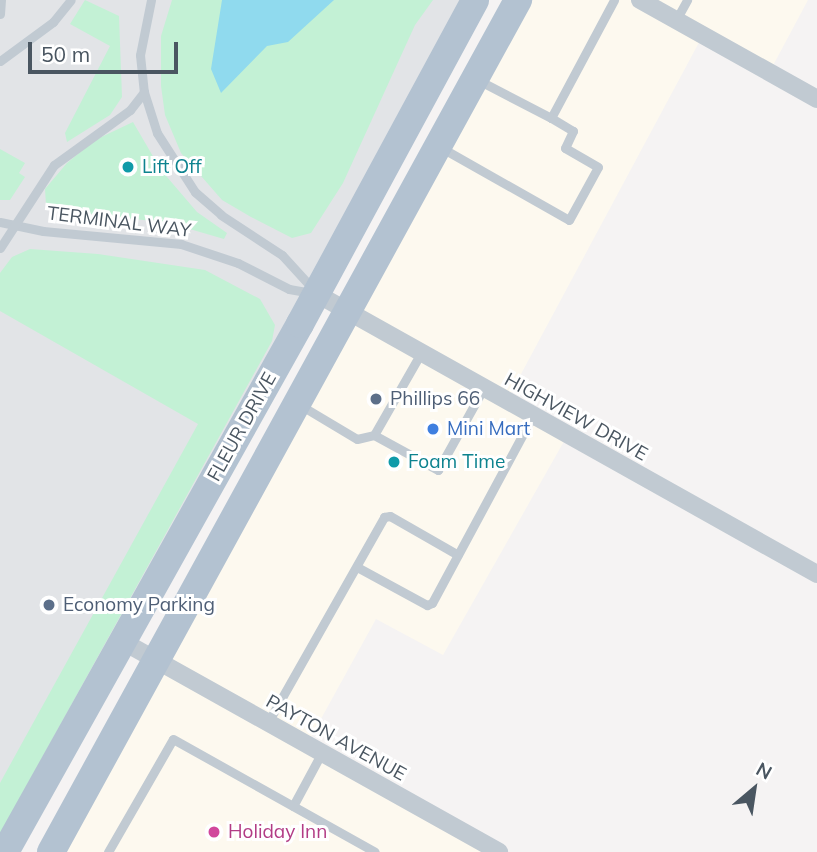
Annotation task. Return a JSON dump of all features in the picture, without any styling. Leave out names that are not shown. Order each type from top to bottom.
[{"type":"main road","name":"FLEUR DRIVE","points":[[5,852],[317,294],[475,0]]},
{"type":"main road","name":"FLEUR DRIVE","points":[[51,852],[154,658],[518,0]]},
{"type":"street","points":[[640,0],[817,99]]},
{"type":"street","name":"HIGHVIEW DRIVE","points":[[317,294],[532,417],[817,574]]},
{"type":"street","name":"PAYTON AVENUE","points":[[122,641],[499,852]]},
{"type":"lane","points":[[0,14],[1,0]]},
{"type":"lane","points":[[0,61],[53,22],[71,0]]},
{"type":"lane","name":"TERMINAL WAY","points":[[152,0],[141,36],[144,92],[157,133],[195,192],[221,215],[282,255],[317,294]]},
{"type":"lane","points":[[551,118],[614,0]]},
{"type":"lane","points":[[676,20],[687,0]]},
{"type":"lane","points":[[438,146],[569,220],[598,167],[565,148],[573,131],[475,78]]},
{"type":"lane","name":"TERMINAL WAY","points":[[12,226],[54,165],[131,110],[144,92]]},
{"type":"lane","name":"TERMINAL WAY","points":[[0,222],[12,226],[181,244],[237,263],[289,289],[317,294]]},
{"type":"lane","points":[[0,248],[12,226]]},
{"type":"lane","points":[[374,435],[421,353]]},
{"type":"lane","points":[[296,403],[357,439],[374,435],[438,470],[483,389]]},
{"type":"lane","points":[[357,567],[430,605],[532,417]]},
{"type":"lane","points":[[267,724],[387,516],[458,555]]},
{"type":"lane","points":[[108,852],[173,739],[375,852]]},
{"type":"lane","points":[[293,806],[320,754]]},
{"type":"shaded area","points":[[0,0],[475,0],[0,852]]},
{"type":"shaded area","points":[[518,0],[808,0],[769,73],[703,35],[506,402],[567,436],[443,655],[376,619],[306,746],[499,852],[51,852]]},
{"type":"green space","points":[[85,0],[119,16],[122,97],[110,115],[67,142],[65,133],[110,46],[70,24]]},
{"type":"green space","points":[[172,0],[433,0],[415,25],[343,183],[311,233],[292,238],[222,200],[181,153],[165,115],[161,86],[161,36]]},
{"type":"green space","points":[[133,122],[161,170],[197,212],[227,233],[224,239],[169,223],[65,211],[46,205],[45,189],[67,163],[95,140]]},
{"type":"green space","points":[[0,149],[25,163],[19,173],[25,177],[10,200],[0,200]]},
{"type":"green space","points":[[30,249],[98,254],[205,270],[260,299],[275,325],[272,341],[0,834],[0,783],[198,424],[0,311],[0,273],[12,257]]},
{"type":"water","points":[[222,0],[334,0],[288,42],[267,46],[221,93],[211,69]]},
{"type":"place","name":"Lift Off","points":[[128,167]]},
{"type":"place","name":"Phillips 66","points":[[376,399]]},
{"type":"place","name":"Mini Mart","points":[[433,429]]},
{"type":"place","name":"Foam Time","points":[[394,462]]},
{"type":"place","name":"Economy Parking","points":[[49,605]]},
{"type":"place","name":"Holiday Inn","points":[[214,832]]}]
